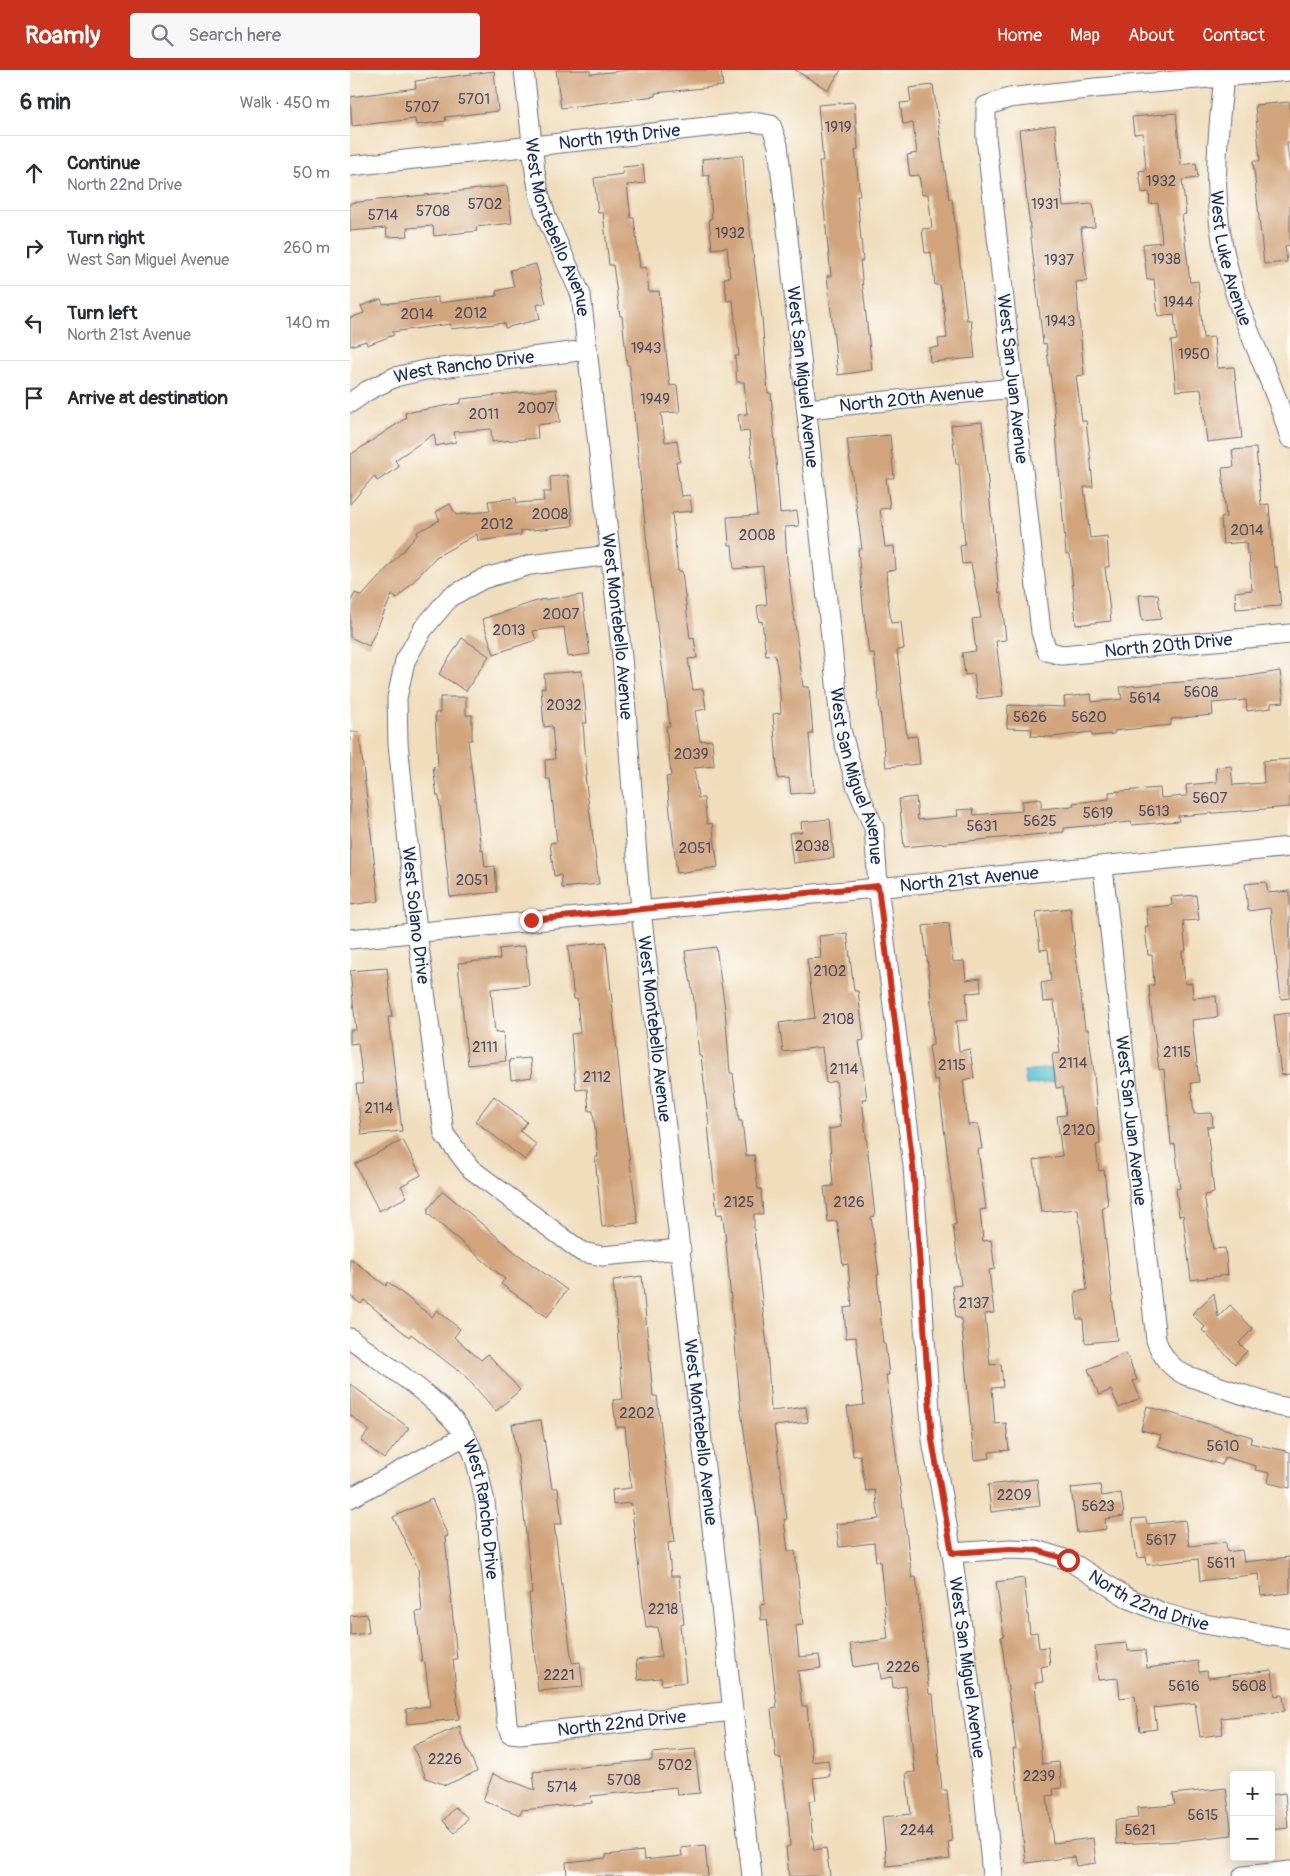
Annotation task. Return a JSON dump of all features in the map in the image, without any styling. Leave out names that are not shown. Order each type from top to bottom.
[{"type":"street","name":"West Montebello Avenue","points":[[524,70],[535,171],[547,219],[581,295],[622,658],[641,910],[752,1876]]},
{"type":"street","points":[[1225,73],[1290,71]]},
{"type":"street","name":"West San Juan Avenue","points":[[1047,651],[1041,632],[986,137],[986,106],[1010,98],[1225,73]]},
{"type":"street","name":"West Luke Avenue","points":[[1225,73],[1216,153],[1216,204],[1221,241],[1236,296],[1282,410],[1290,438]]},
{"type":"street","name":"North 19th Drive","points":[[350,166],[753,122],[771,125]]},
{"type":"street","name":"West San Miguel Avenue","points":[[771,125],[778,145],[808,409],[841,730],[856,785],[874,828],[878,886],[913,1166],[932,1440],[952,1553],[984,1790],[992,1876]]},
{"type":"street","name":"West Rancho Drive","points":[[350,403],[367,391],[395,377],[425,370],[587,350]]},
{"type":"street","name":"North 20th Avenue","points":[[808,409],[1014,388]]},
{"type":"street","name":"West Solano Drive","points":[[610,555],[530,565],[483,579],[450,597],[424,629],[405,661],[397,698],[398,743],[417,932],[444,1134],[471,1169],[582,1252],[602,1256],[681,1249]]},
{"type":"street","name":"North 20th Drive","points":[[1047,651],[1062,655],[1290,634]]},
{"type":"street","name":"North 21st Avenue","points":[[350,938],[878,886],[1103,868],[1290,846]]},
{"type":"street","name":"West San Juan Avenue","points":[[1103,868],[1156,1340],[1160,1353],[1173,1368],[1185,1375],[1277,1406],[1290,1408]]},
{"type":"street","name":"West Rancho Drive","points":[[350,1338],[438,1405],[465,1436],[478,1470],[485,1502],[507,1722],[510,1733]]},
{"type":"street","points":[[350,1498],[465,1436]]},
{"type":"street","name":"North 22nd Drive","points":[[952,1553],[1010,1549],[1036,1550],[1068,1560],[1128,1598],[1163,1613],[1215,1627],[1290,1639]]},
{"type":"street","name":"North 22nd Drive","points":[[510,1733],[520,1734],[733,1711]]},
{"type":"street","points":[[1242,1876],[1290,1871]]},
{"type":"water","points":[[1052,1068],[1054,1082],[1026,1085],[1024,1071]]},
{"type":"building","points":[[556,70],[590,70],[590,74],[631,70],[721,70],[723,86],[655,93],[655,96],[561,108]]},
{"type":"building","points":[[795,70],[841,70],[828,90]]},
{"type":"building","points":[[494,71],[498,111],[445,117],[446,121],[416,125],[415,119],[352,126],[350,97],[416,88],[415,81]]},
{"type":"building","points":[[933,85],[949,199],[952,199],[967,320],[971,320],[975,358],[930,362],[929,348],[939,347],[938,339],[947,338],[944,308],[940,285],[935,285],[931,252],[925,253],[922,229],[932,228],[928,194],[922,195],[919,175],[910,176],[907,155],[917,153],[913,123],[903,124],[900,103],[911,102],[909,88]]},
{"type":"building","points":[[854,102],[858,149],[855,150],[860,196],[857,196],[863,261],[860,261],[872,370],[838,375],[827,276],[831,276],[819,161],[823,161],[818,105]]},
{"type":"building","points":[[1290,102],[1290,142],[1287,142],[1290,170],[1290,245],[1285,246],[1287,262],[1264,264],[1253,161],[1260,161],[1255,105]]},
{"type":"building","points":[[1176,113],[1181,165],[1196,163],[1198,178],[1182,180],[1186,214],[1182,215],[1190,282],[1198,281],[1203,338],[1214,337],[1217,368],[1234,367],[1242,438],[1207,442],[1201,389],[1176,391],[1171,341],[1177,340],[1174,314],[1158,316],[1154,279],[1147,280],[1143,244],[1162,242],[1158,203],[1150,204],[1149,192],[1142,193],[1139,171],[1146,170],[1143,133],[1134,134],[1132,117]]},
{"type":"building","points":[[1055,125],[1063,206],[1093,204],[1095,227],[1081,228],[1087,281],[1076,282],[1084,375],[1076,376],[1082,421],[1086,421],[1091,463],[1093,487],[1084,487],[1090,538],[1107,536],[1109,567],[1105,567],[1111,621],[1076,625],[1070,554],[1066,554],[1053,396],[1046,343],[1043,344],[1019,130]]},
{"type":"building","points":[[743,155],[745,195],[762,318],[768,393],[771,393],[780,513],[797,511],[799,526],[785,527],[787,560],[803,687],[809,687],[813,734],[809,734],[814,792],[791,794],[789,778],[778,779],[773,714],[781,713],[779,679],[775,655],[766,656],[762,621],[759,622],[757,606],[767,604],[763,566],[734,569],[732,545],[729,545],[727,517],[757,515],[749,431],[740,432],[738,415],[747,414],[744,382],[737,382],[735,356],[739,356],[733,300],[727,301],[724,278],[730,277],[727,247],[712,249],[709,219],[712,218],[709,175],[703,176],[702,159]]},
{"type":"building","points":[[643,165],[645,183],[627,185],[631,218],[634,218],[640,268],[646,267],[649,292],[659,291],[670,386],[677,385],[680,412],[661,413],[665,442],[677,440],[680,462],[676,462],[681,496],[690,495],[692,511],[672,513],[678,571],[682,571],[690,639],[694,638],[697,658],[688,659],[693,690],[703,689],[706,709],[695,711],[700,741],[712,740],[714,766],[694,768],[698,798],[704,798],[707,824],[712,823],[718,867],[677,873],[666,777],[671,776],[666,726],[670,726],[650,574],[629,365],[627,365],[622,316],[620,316],[613,265],[609,265],[603,213],[598,213],[594,178],[623,174],[622,167]]},
{"type":"building","points":[[507,186],[512,223],[476,227],[477,231],[434,236],[433,226],[407,228],[408,236],[387,237],[386,228],[350,231],[350,203]]},
{"type":"building","points":[[536,264],[546,303],[537,305],[540,319],[505,328],[504,323],[451,329],[450,324],[392,332],[394,335],[367,345],[366,341],[350,346],[350,318],[364,313],[361,306],[381,299],[383,304],[438,297],[438,303],[497,296],[496,291],[514,287],[510,270]]},
{"type":"building","points":[[556,389],[560,422],[537,425],[538,438],[492,442],[491,429],[454,432],[456,442],[436,446],[434,434],[395,460],[399,467],[377,481],[374,476],[350,504],[350,455],[406,418],[405,413],[461,403],[461,399]]},
{"type":"building","points":[[982,422],[999,593],[1001,593],[1006,640],[996,641],[1003,696],[977,699],[974,674],[965,675],[962,653],[976,651],[972,619],[981,618],[971,563],[962,564],[960,546],[965,545],[959,464],[956,464],[951,425]]},
{"type":"building","points":[[890,435],[894,478],[886,478],[890,508],[880,509],[885,547],[894,546],[896,570],[886,571],[888,598],[891,623],[901,622],[904,649],[897,650],[907,737],[917,736],[920,764],[886,767],[874,653],[869,653],[863,606],[858,549],[862,549],[847,439]]},
{"type":"building","points":[[1256,448],[1261,505],[1269,504],[1274,567],[1277,567],[1281,606],[1236,609],[1235,592],[1252,590],[1249,554],[1247,554],[1246,542],[1223,544],[1221,518],[1226,517],[1222,468],[1234,467],[1232,450]]},
{"type":"building","points":[[568,475],[573,526],[521,531],[521,535],[478,541],[477,534],[436,557],[397,599],[392,595],[369,646],[350,637],[350,603],[355,593],[362,596],[418,534],[417,532],[440,520],[436,512],[450,504],[456,515],[490,511],[488,501],[516,498],[517,503],[544,501],[543,492],[551,492],[550,477]]},
{"type":"building","points":[[1158,594],[1161,619],[1142,621],[1139,595]]},
{"type":"building","points":[[582,595],[590,654],[568,657],[564,627],[533,631],[536,640],[494,654],[482,619],[540,600]]},
{"type":"building","points":[[462,638],[489,656],[466,691],[439,674]]},
{"type":"building","points":[[582,671],[587,723],[583,723],[587,776],[585,776],[599,884],[562,888],[561,875],[554,876],[550,843],[557,842],[550,779],[546,779],[545,760],[555,759],[552,726],[544,727],[541,688],[545,688],[544,674]]},
{"type":"building","points":[[1280,671],[1284,702],[1271,703],[1271,708],[1247,711],[1246,700],[1212,703],[1213,715],[1171,719],[1171,725],[1114,731],[1114,734],[1092,736],[1092,732],[1052,737],[1031,736],[1032,729],[1007,728],[1008,705],[1065,707],[1064,697],[1091,694],[1092,702],[1122,699],[1120,687],[1243,677]]},
{"type":"building","points":[[440,697],[466,697],[466,715],[472,715],[472,740],[468,740],[481,850],[483,850],[485,867],[495,866],[497,892],[450,897],[439,796],[437,796],[433,767],[438,766],[435,713],[440,713]]},
{"type":"building","points":[[350,732],[359,732],[379,901],[350,905]]},
{"type":"building","points":[[1290,759],[1290,807],[1178,816],[1179,821],[1132,825],[1131,822],[1064,828],[1064,832],[904,847],[899,799],[916,797],[918,820],[958,816],[957,810],[973,809],[974,815],[1022,811],[1022,801],[1041,799],[1041,809],[1073,806],[1073,803],[1109,799],[1109,792],[1160,788],[1161,798],[1187,796],[1186,785],[1217,782],[1216,768],[1231,766],[1233,785],[1264,783],[1263,761]]},
{"type":"building","points":[[830,819],[834,858],[793,863],[789,833],[802,832],[801,822]]},
{"type":"building","points":[[1266,882],[1268,893],[1290,891],[1290,998],[1281,999],[1270,908],[1248,911],[1245,884]]},
{"type":"building","points":[[1196,895],[1199,920],[1183,921],[1186,951],[1182,951],[1185,984],[1192,983],[1193,998],[1216,996],[1218,1017],[1192,1020],[1199,1082],[1191,1083],[1194,1114],[1212,1113],[1213,1127],[1207,1127],[1214,1193],[1204,1195],[1213,1249],[1225,1248],[1228,1275],[1191,1280],[1183,1215],[1179,1216],[1176,1189],[1180,1188],[1175,1144],[1171,1145],[1164,1069],[1159,1070],[1151,1009],[1149,985],[1154,985],[1152,955],[1148,955],[1145,927],[1148,926],[1146,908],[1172,905],[1171,897]]},
{"type":"building","points":[[1070,908],[1085,1029],[1088,1029],[1094,1073],[1100,1144],[1096,1145],[1099,1171],[1104,1170],[1108,1206],[1102,1207],[1117,1340],[1085,1343],[1083,1319],[1077,1319],[1075,1292],[1087,1290],[1078,1209],[1041,1212],[1034,1160],[1062,1156],[1057,1116],[1066,1115],[1063,1087],[1056,1088],[1052,1054],[1060,1053],[1054,1001],[1043,1002],[1041,983],[1051,981],[1048,949],[1040,950],[1036,912]]},
{"type":"building","points":[[949,923],[953,962],[964,961],[966,980],[980,978],[981,992],[966,993],[968,1020],[956,1021],[959,1051],[970,1049],[974,1078],[963,1080],[968,1125],[978,1124],[982,1149],[978,1149],[986,1209],[980,1210],[983,1241],[991,1240],[995,1269],[989,1270],[994,1313],[985,1314],[990,1365],[1001,1364],[1003,1387],[992,1388],[995,1424],[1006,1423],[1009,1450],[989,1452],[990,1458],[974,1460],[961,1318],[956,1318],[952,1286],[961,1285],[953,1225],[956,1224],[938,1079],[934,1080],[929,1046],[933,1045],[930,983],[923,926]]},
{"type":"building","points":[[847,933],[854,991],[858,991],[864,1040],[859,1041],[867,1099],[862,1099],[875,1216],[871,1217],[879,1275],[877,1275],[883,1344],[885,1344],[889,1375],[886,1375],[912,1578],[916,1577],[929,1694],[933,1694],[942,1790],[947,1790],[952,1841],[948,1842],[950,1859],[887,1866],[882,1817],[911,1814],[906,1773],[915,1772],[906,1686],[893,1688],[892,1677],[881,1679],[879,1663],[854,1667],[850,1644],[888,1639],[880,1561],[876,1561],[874,1543],[839,1547],[836,1524],[879,1519],[875,1490],[866,1491],[860,1455],[853,1456],[847,1407],[864,1405],[856,1337],[846,1338],[844,1308],[852,1307],[848,1264],[843,1265],[837,1221],[828,1222],[824,1187],[833,1186],[829,1129],[841,1127],[836,1081],[826,1083],[822,1047],[783,1052],[779,1023],[815,1018],[807,959],[821,958],[819,936]]},
{"type":"building","points":[[606,942],[624,1118],[638,1223],[602,1227],[595,1157],[598,1157],[593,1111],[589,1111],[587,1089],[576,1090],[571,1034],[580,1033],[577,999],[574,999],[568,946]]},
{"type":"building","points":[[525,946],[529,985],[491,989],[495,1033],[503,1032],[506,1061],[468,1065],[458,963],[500,959],[499,949]]},
{"type":"building","points":[[716,947],[725,1009],[730,1073],[733,1073],[746,1156],[754,1155],[758,1189],[761,1189],[763,1214],[754,1214],[754,1230],[767,1346],[771,1411],[806,1407],[808,1422],[774,1426],[787,1519],[784,1520],[788,1551],[795,1551],[803,1625],[796,1626],[799,1657],[819,1655],[821,1668],[798,1671],[802,1706],[807,1706],[812,1762],[828,1760],[830,1776],[813,1778],[816,1800],[809,1801],[814,1850],[826,1848],[830,1876],[789,1876],[786,1847],[790,1846],[789,1826],[781,1758],[776,1758],[771,1709],[777,1708],[767,1619],[761,1620],[760,1605],[765,1604],[758,1523],[741,1411],[725,1233],[722,1214],[717,1215],[701,1056],[699,1056],[694,1000],[685,951]]},
{"type":"building","points":[[387,968],[392,1017],[388,1017],[402,1131],[362,1135],[356,1084],[363,1084],[358,1043],[350,1044],[350,1030],[356,1030],[350,971]]},
{"type":"building","points":[[1290,1013],[1290,1074],[1281,1075],[1274,1015]]},
{"type":"building","points":[[530,1058],[532,1077],[511,1080],[509,1060]]},
{"type":"building","points":[[494,1096],[527,1122],[520,1131],[537,1145],[525,1160],[475,1121]]},
{"type":"building","points":[[403,1140],[421,1175],[401,1186],[407,1197],[379,1211],[355,1164]]},
{"type":"building","points":[[443,1191],[515,1252],[567,1290],[547,1317],[501,1284],[505,1279],[428,1214],[428,1209]]},
{"type":"building","points":[[350,1258],[386,1286],[388,1282],[432,1317],[437,1310],[460,1329],[454,1337],[481,1360],[488,1354],[520,1390],[496,1411],[458,1368],[457,1370],[411,1334],[409,1337],[364,1300],[361,1304],[350,1296]]},
{"type":"building","points":[[642,1276],[653,1396],[657,1396],[675,1542],[668,1543],[671,1576],[679,1576],[684,1624],[680,1625],[686,1682],[662,1685],[661,1678],[638,1680],[636,1660],[661,1657],[658,1627],[646,1628],[631,1503],[613,1505],[612,1490],[631,1488],[625,1427],[616,1427],[613,1400],[623,1399],[613,1280]]},
{"type":"building","points":[[1214,1293],[1218,1317],[1230,1305],[1253,1329],[1239,1343],[1247,1351],[1235,1364],[1202,1330],[1205,1327],[1192,1314]]},
{"type":"building","points":[[1126,1353],[1137,1380],[1133,1381],[1140,1398],[1119,1408],[1111,1390],[1099,1395],[1088,1369]]},
{"type":"building","points":[[350,1384],[409,1428],[384,1459],[361,1441],[369,1430],[350,1415]]},
{"type":"building","points":[[1147,1406],[1252,1437],[1250,1443],[1290,1452],[1290,1488],[1268,1483],[1270,1473],[1255,1470],[1256,1466],[1225,1457],[1222,1465],[1158,1446],[1161,1435],[1141,1430]]},
{"type":"building","points":[[541,1420],[552,1488],[558,1488],[562,1524],[554,1524],[572,1663],[580,1662],[583,1687],[538,1691],[529,1594],[532,1593],[519,1466],[512,1424]]},
{"type":"building","points":[[1037,1479],[1040,1506],[991,1512],[988,1485]]},
{"type":"building","points":[[1100,1485],[1102,1496],[1121,1493],[1124,1516],[1105,1519],[1106,1529],[1077,1533],[1071,1488]]},
{"type":"building","points":[[432,1499],[448,1536],[445,1537],[457,1659],[453,1659],[459,1719],[407,1724],[406,1709],[430,1706],[425,1662],[422,1663],[416,1612],[422,1611],[418,1568],[393,1517]]},
{"type":"building","points":[[1146,1518],[1147,1524],[1185,1520],[1189,1546],[1226,1542],[1227,1552],[1242,1550],[1244,1562],[1290,1557],[1290,1593],[1261,1596],[1259,1574],[1200,1581],[1198,1559],[1147,1565],[1146,1557],[1137,1558],[1132,1519]]},
{"type":"building","points":[[1024,1578],[1030,1633],[1037,1632],[1039,1648],[1048,1647],[1050,1665],[1041,1667],[1043,1682],[1035,1683],[1042,1764],[1059,1762],[1062,1788],[1053,1789],[1054,1795],[1047,1796],[1053,1843],[1093,1838],[1096,1863],[1076,1866],[1074,1857],[1026,1863],[1013,1749],[1016,1749],[1001,1637],[1004,1636],[996,1582]]},
{"type":"building","points":[[367,1614],[369,1633],[350,1635],[350,1616]]},
{"type":"building","points":[[1127,1643],[1128,1651],[1145,1650],[1147,1668],[1198,1661],[1199,1672],[1207,1671],[1208,1678],[1272,1670],[1275,1696],[1283,1695],[1285,1711],[1221,1718],[1223,1734],[1200,1737],[1195,1703],[1154,1708],[1157,1729],[1140,1731],[1135,1696],[1120,1698],[1118,1678],[1098,1680],[1095,1646]]},
{"type":"building","points":[[460,1726],[461,1734],[477,1771],[446,1785],[426,1778],[413,1746]]},
{"type":"building","points":[[695,1749],[700,1793],[677,1795],[676,1787],[591,1796],[592,1803],[522,1810],[520,1815],[483,1800],[493,1774],[535,1790],[533,1772],[652,1760],[652,1753]]},
{"type":"building","points":[[1226,1788],[1230,1835],[1179,1841],[1116,1844],[1115,1820],[1138,1818],[1137,1808],[1175,1805],[1173,1794]]},
{"type":"building","points":[[1285,1793],[1288,1828],[1275,1830],[1275,1794]]},
{"type":"building","points":[[455,1807],[468,1818],[455,1833],[443,1821]]},
{"type":"building","points":[[705,1845],[708,1876],[567,1876],[566,1862],[606,1858],[606,1855],[643,1851],[644,1860],[682,1856],[681,1848]]},
{"type":"route","points":[[531,920],[878,886],[913,1166],[932,1440],[952,1553],[1010,1549],[1036,1550],[1068,1560]]}]
